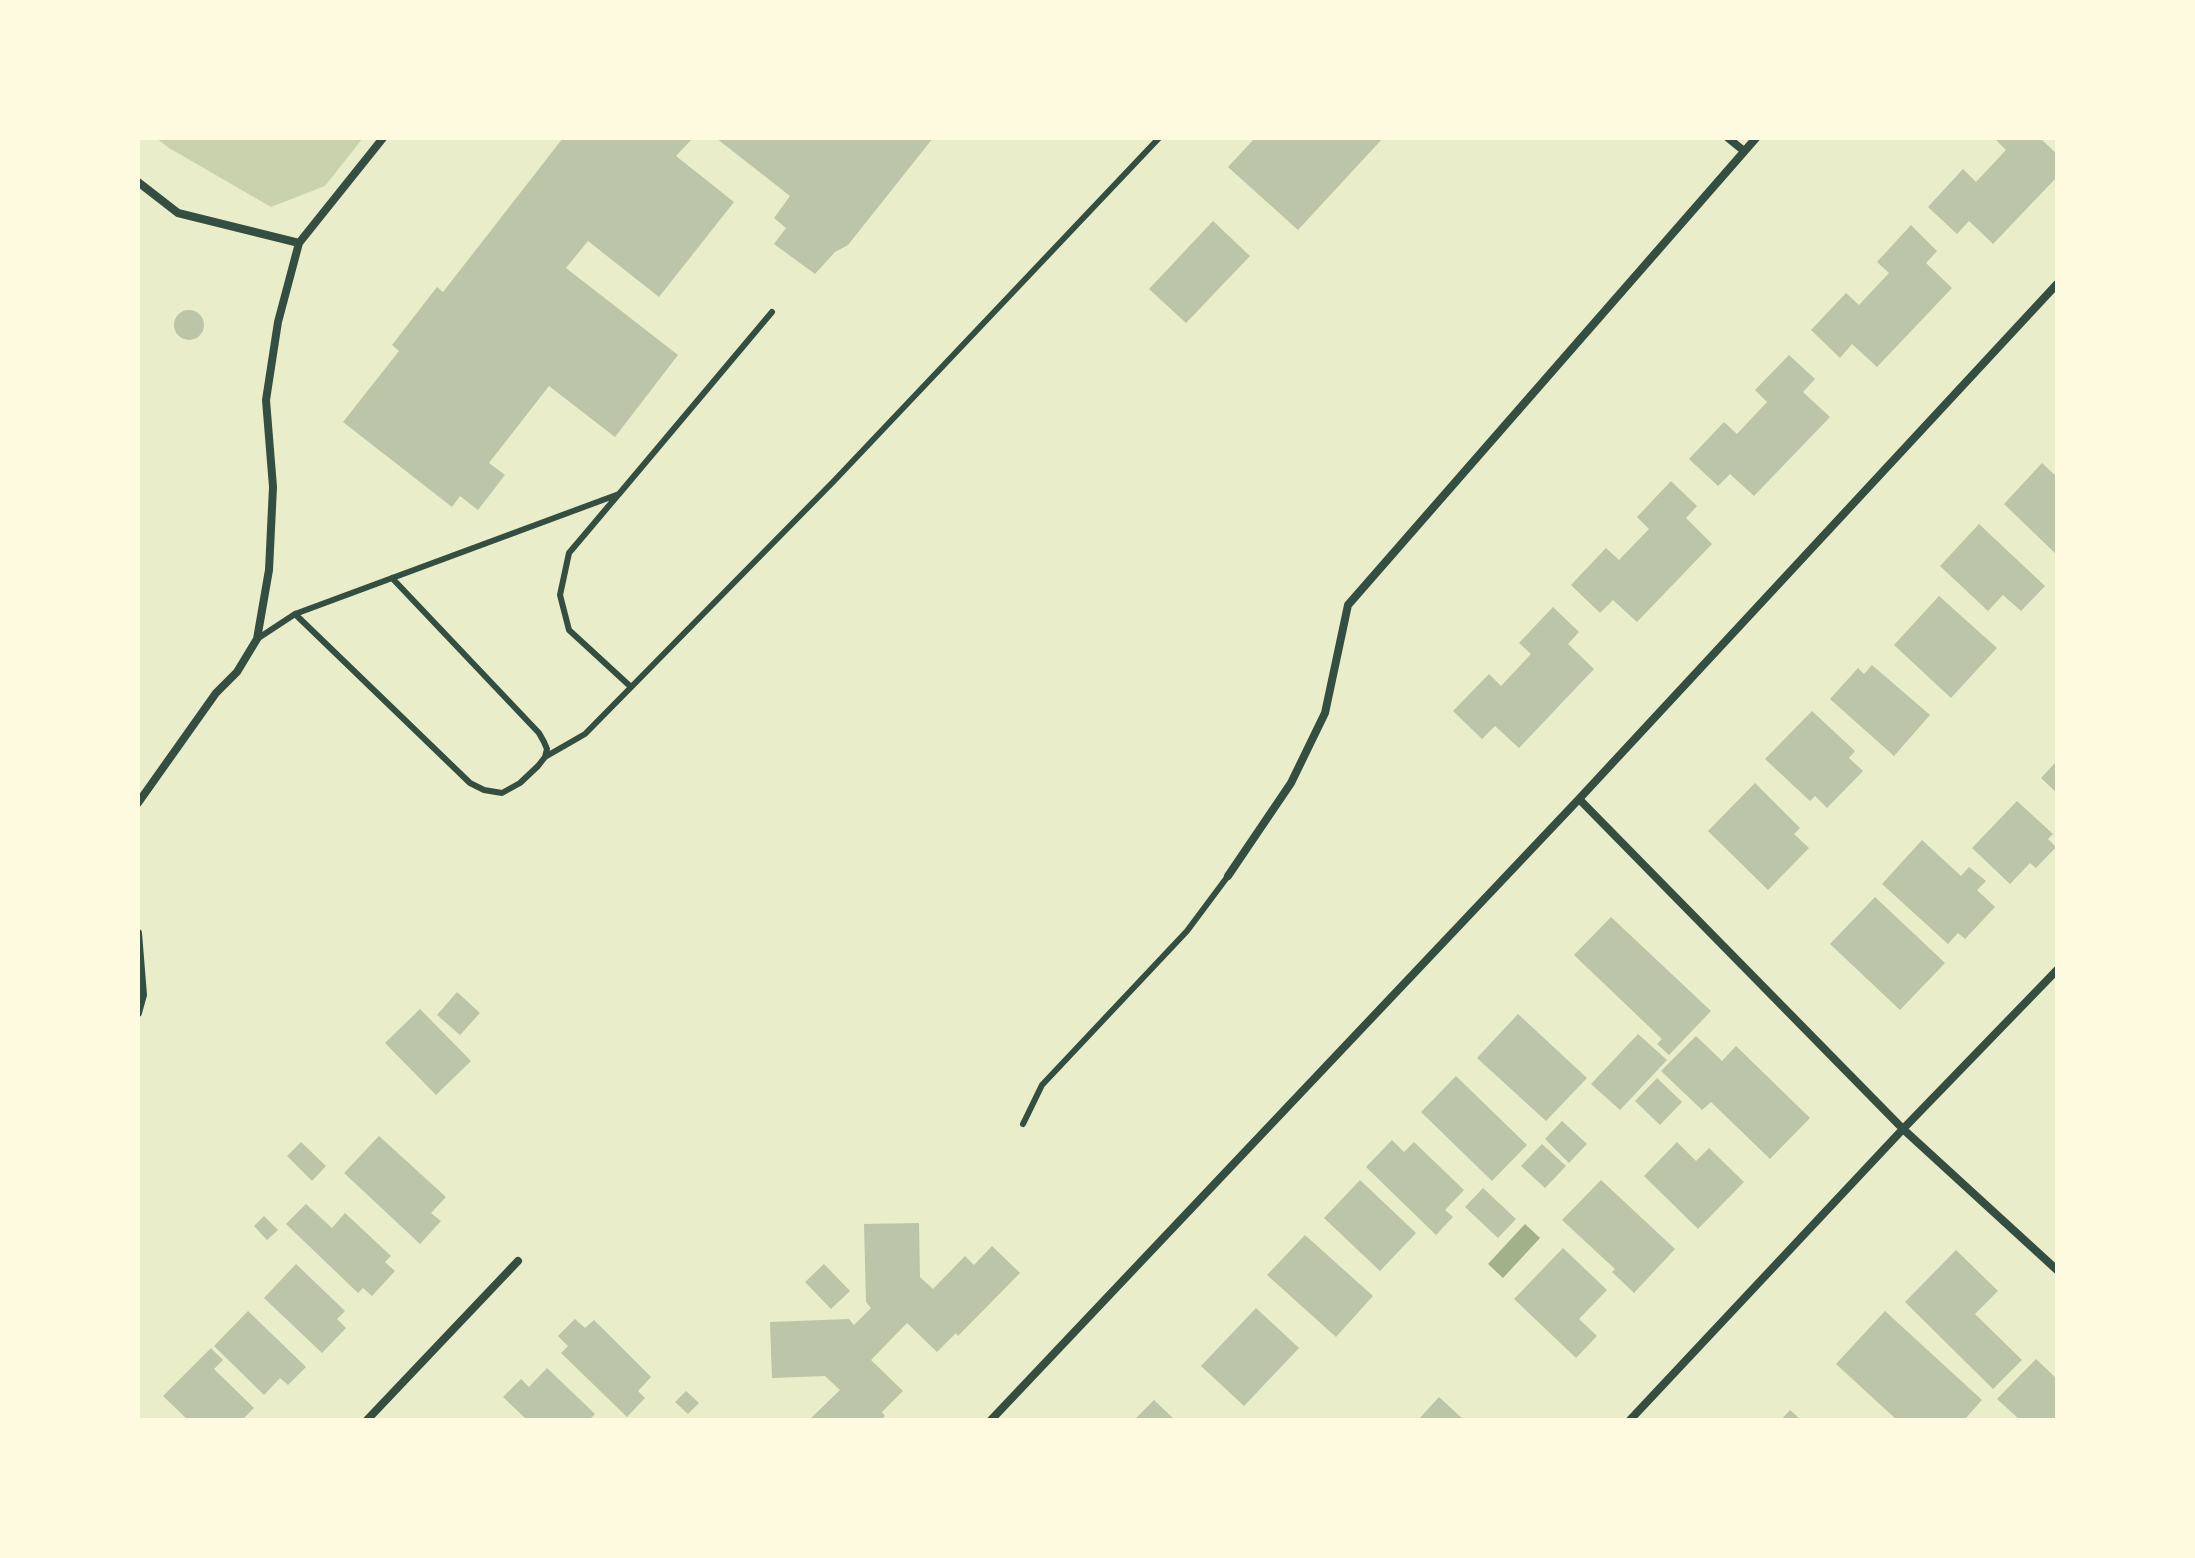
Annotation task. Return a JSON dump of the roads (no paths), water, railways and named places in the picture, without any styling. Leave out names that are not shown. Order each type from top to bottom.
[{"type":"street","points":[[138,803],[216,693],[237,672],[257,639],[269,570],[273,487],[266,400],[278,322],[299,243],[383,138]]},
{"type":"street","points":[[1728,138],[1744,151]]},
{"type":"street","points":[[1228,876],[1291,783],[1325,713],[1348,605],[1756,138]]},
{"type":"street","points":[[138,182],[178,213],[299,243]]},
{"type":"street","points":[[991,1420],[1579,799],[2057,284]]},
{"type":"street","points":[[1579,799],[1903,1129],[2057,1270]]},
{"type":"street","points":[[138,933],[143,995],[138,1013]]},
{"type":"street","points":[[1630,1420],[2057,970]]},
{"type":"street","points":[[367,1420],[518,1261]]},
{"type":"lane","points":[[295,614],[470,783],[484,790],[502,793],[520,783],[545,757],[585,734],[833,482],[1159,138]]},
{"type":"lane","points":[[631,687],[569,630],[560,595],[569,553],[772,312]]},
{"type":"lane","points":[[257,639],[295,614],[619,494]]},
{"type":"lane","points":[[392,578],[539,733],[547,749],[545,757]]},
{"type":"lane","points":[[1023,1124],[1042,1085],[1187,931],[1228,876]]}]
